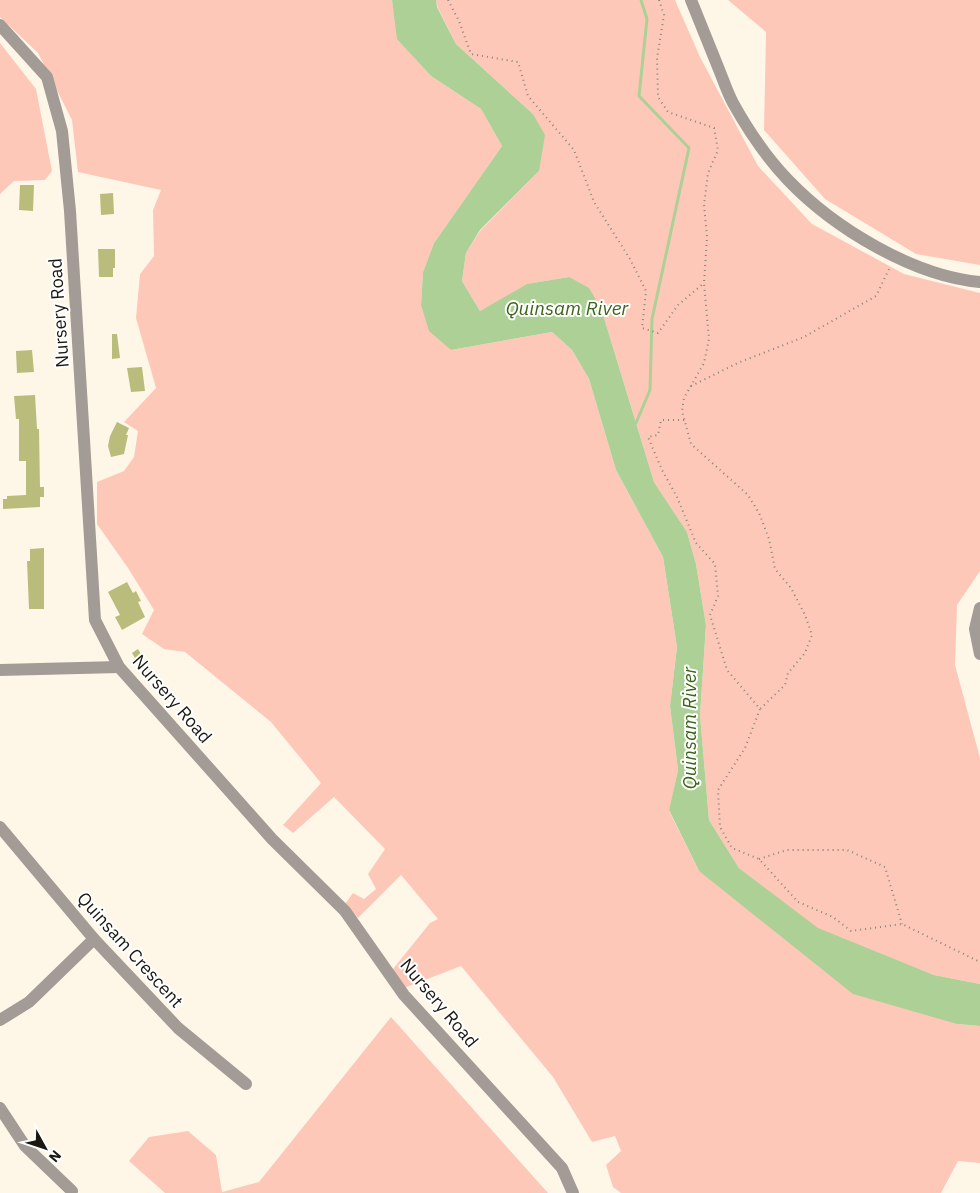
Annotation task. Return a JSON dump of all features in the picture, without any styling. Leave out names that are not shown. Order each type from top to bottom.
[{"type":"street","points":[[691,0],[732,101],[758,142],[788,180],[828,215],[868,243],[922,268],[966,281],[980,282]]},
{"type":"street","name":"Nursery Road","points":[[0,25],[47,77],[62,131],[70,211],[95,620],[119,667],[272,839],[345,911],[404,995],[562,1168],[573,1193]]},
{"type":"street","points":[[980,608],[975,629],[980,654]]},
{"type":"street","points":[[0,670],[119,667]]},
{"type":"street","name":"Quinsam Crescent","points":[[0,827],[94,939],[178,1028],[246,1084]]},
{"type":"street","points":[[0,1020],[29,1002],[94,939]]},
{"type":"street","points":[[0,1108],[25,1146],[72,1191]]},
{"type":"path","points":[[448,0],[459,21],[471,54],[518,62],[528,96],[574,150],[594,202],[630,259],[646,292],[642,328],[658,333],[678,305],[704,283]]},
{"type":"path","points":[[659,0],[664,15],[657,58],[658,97],[668,112],[714,128],[718,150],[708,173],[704,205],[707,237],[704,283],[709,339],[704,363],[684,398],[682,411],[684,420],[691,444],[748,495],[759,513],[769,539],[775,569],[791,588],[805,615],[812,635],[805,653],[788,673],[785,685],[760,709],[746,748],[718,790],[720,827],[732,848],[760,858],[798,902],[832,917],[851,930],[902,924],[980,962]]},
{"type":"path","points":[[692,386],[740,362],[804,337],[876,296],[896,256]]},
{"type":"path","points":[[684,420],[662,420],[658,435],[648,437],[696,543],[715,564],[718,596],[710,615],[727,670],[760,709]]},
{"type":"path","points":[[760,858],[787,850],[847,850],[885,866],[902,924]]},
{"type":"shaded area","points":[[0,0],[392,0],[398,39],[431,76],[481,109],[502,146],[434,243],[423,272],[421,305],[451,350],[552,332],[572,350],[589,379],[616,470],[663,557],[677,647],[670,706],[678,770],[669,811],[699,871],[957,1024],[980,1026],[980,1163],[958,1161],[941,1193],[621,1193],[613,1187],[606,1165],[621,1151],[615,1136],[592,1142],[553,1077],[461,966],[404,988],[393,969],[430,923],[438,919],[401,875],[358,918],[345,904],[353,893],[364,899],[376,889],[368,874],[385,849],[334,797],[293,833],[283,825],[321,783],[271,722],[185,652],[164,649],[142,634],[154,610],[128,568],[97,524],[97,482],[124,471],[134,457],[138,431],[124,422],[156,388],[136,318],[140,274],[154,256],[153,210],[161,190],[78,172],[72,120],[38,53],[0,17]]},
{"type":"shaded area","points":[[436,0],[675,0],[700,57],[758,166],[812,224],[904,274],[980,293],[980,571],[957,605],[955,665],[980,758],[980,984],[934,975],[818,929],[739,868],[709,820],[700,715],[706,625],[696,564],[687,532],[654,482],[601,308],[569,277],[528,284],[480,311],[462,281],[466,253],[480,231],[539,171],[533,114],[456,44],[437,6]]},
{"type":"shaded area","points":[[728,0],[980,0],[980,265],[916,254],[825,199],[764,130],[766,32]]},
{"type":"shaded area","points":[[0,43],[36,89],[52,171],[45,180],[14,181],[0,194]]},
{"type":"shaded area","points":[[391,1017],[548,1193],[165,1193],[129,1161],[149,1137],[188,1131],[216,1155],[222,1192],[259,1182]]},
{"type":"water","name":"Quinsam River","points":[[392,0],[436,0],[437,7],[456,44],[533,114],[545,135],[539,171],[480,230],[466,253],[462,281],[480,311],[527,284],[569,277],[589,288],[601,308],[654,482],[687,532],[696,564],[706,625],[700,715],[709,820],[739,868],[818,928],[934,975],[980,984],[980,1026],[957,1024],[853,994],[699,871],[669,810],[678,770],[670,706],[677,647],[663,557],[616,470],[589,379],[572,350],[552,332],[451,350],[429,331],[421,305],[423,272],[434,243],[502,146],[481,109],[431,76],[397,39]]},
{"type":"building","points":[[20,185],[34,185],[33,211],[19,210]]},
{"type":"building","points":[[113,193],[114,214],[101,215],[100,194]]},
{"type":"building","points":[[98,249],[115,249],[113,277],[99,277]]},
{"type":"building","points":[[112,334],[117,334],[120,358],[112,359]]},
{"type":"building","points":[[32,350],[34,372],[17,373],[16,351]]},
{"type":"building","points":[[142,367],[145,391],[131,392],[127,368]]},
{"type":"building","points":[[35,395],[37,429],[39,429],[40,487],[44,487],[44,497],[40,497],[40,507],[3,509],[3,499],[7,499],[7,496],[26,495],[26,461],[19,461],[19,419],[16,419],[14,396]]},
{"type":"building","points":[[117,422],[129,428],[126,435],[128,435],[124,454],[111,457],[108,446],[110,436]]},
{"type":"building","points":[[44,548],[44,609],[29,609],[27,561],[30,561],[30,549]]},
{"type":"building","points":[[127,582],[133,593],[136,591],[141,601],[138,602],[145,617],[122,630],[115,617],[120,615],[108,592]]},
{"type":"building","points":[[138,649],[151,671],[145,675],[132,653]]},
{"type":"waterway","points":[[636,423],[650,390],[652,319],[689,148],[639,96],[647,19],[641,0]]}]
